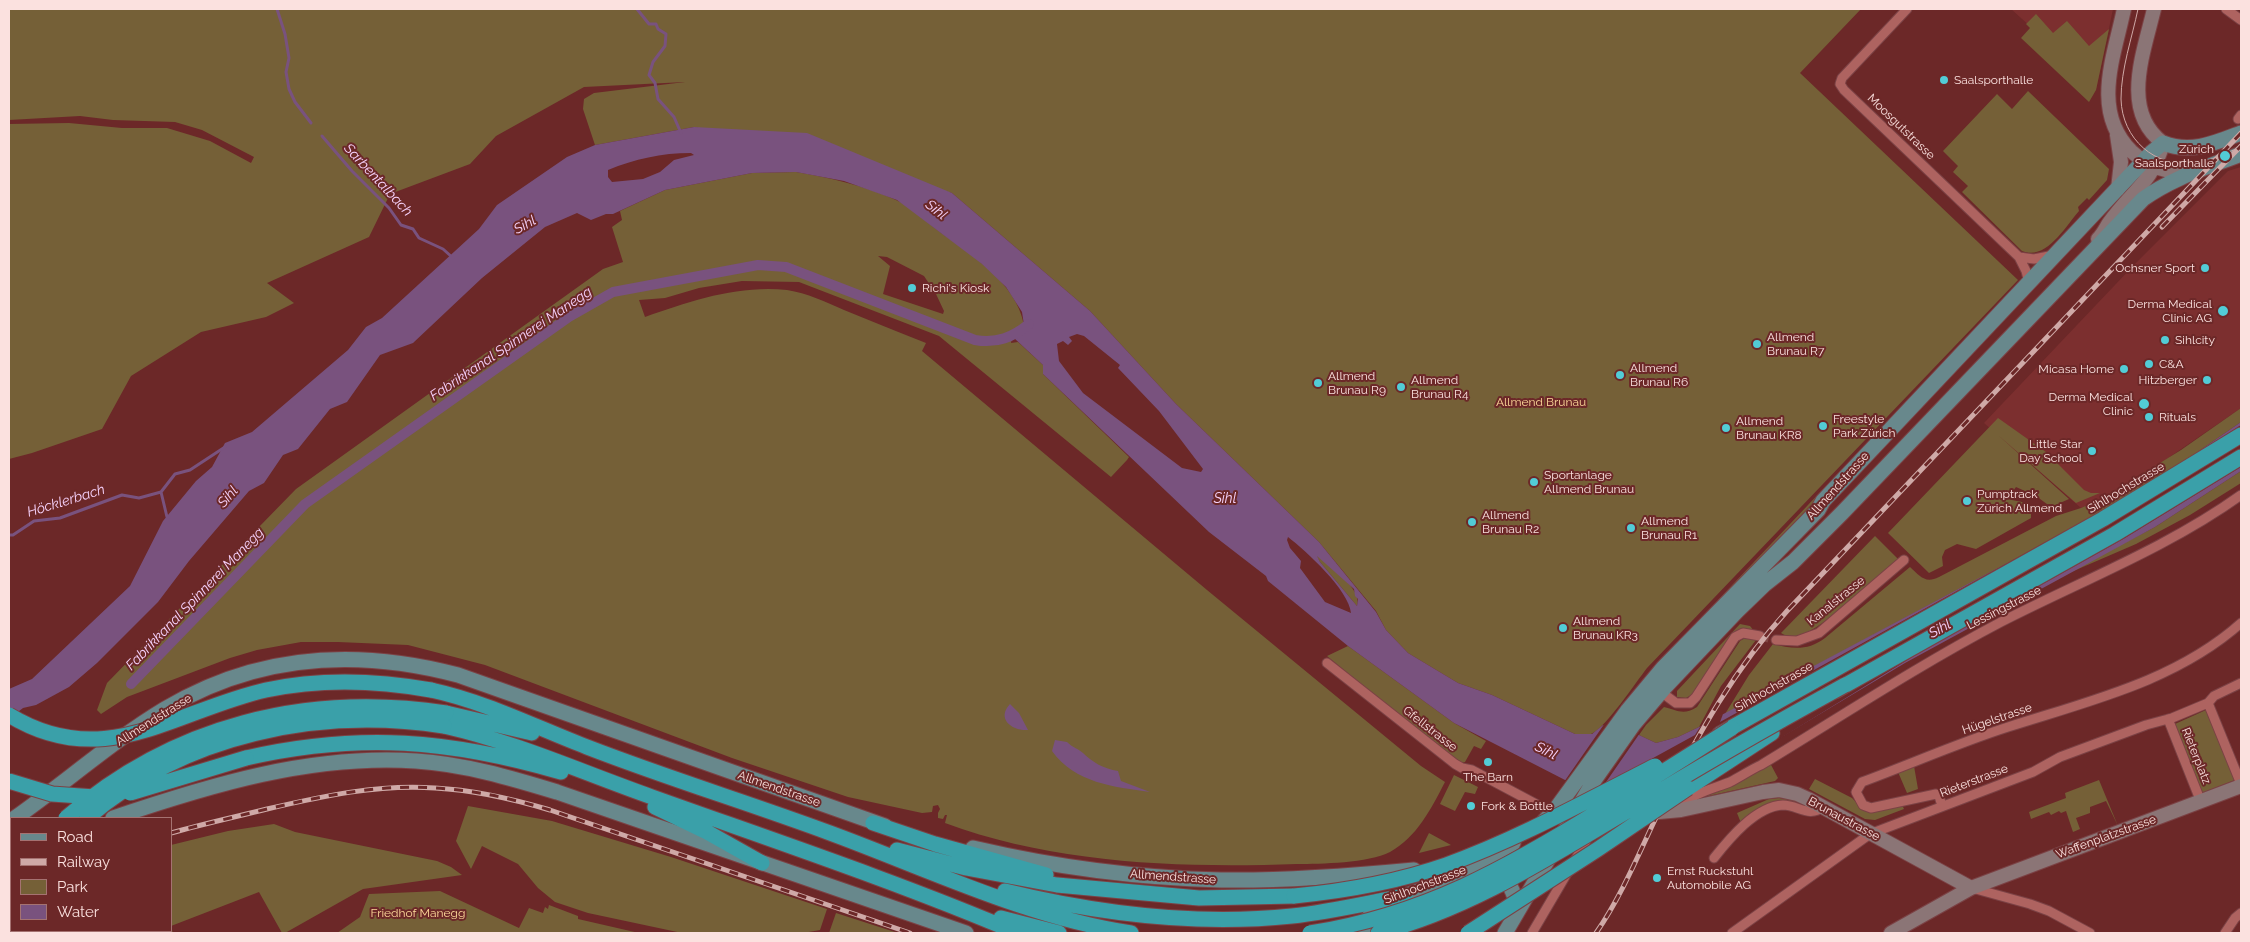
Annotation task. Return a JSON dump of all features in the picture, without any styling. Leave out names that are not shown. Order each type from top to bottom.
[{"type":"highway","name":"Sihlhochstrasse","points":[[1310,933],[1395,914],[1437,899],[1487,876],[1561,834],[1732,728],[2103,520],[2241,435]]},
{"type":"highway","points":[[1378,933],[1430,917],[1504,884],[1714,758],[2115,534],[2241,457]]},
{"type":"highway","points":[[9,716],[56,735],[100,740],[143,732],[234,699],[303,684],[366,681],[431,690],[480,703],[587,747],[830,833],[1045,913],[1088,925],[1130,933]]},
{"type":"highway","points":[[1468,933],[1598,850],[1845,684]]},
{"type":"highway","points":[[67,817],[108,785],[150,760],[208,734],[254,719],[320,708],[350,706],[395,707],[445,720],[587,747]]},
{"type":"highway","points":[[87,817],[134,784],[165,767],[208,748],[255,733],[306,723],[342,720],[445,720],[477,734],[563,762],[638,792],[949,904],[1018,933]]},
{"type":"highway","points":[[830,833],[966,868],[1024,880],[1199,898],[1294,896],[1370,886],[1446,865],[1537,826],[1732,728]]},
{"type":"highway","points":[[9,782],[52,794],[110,797],[143,790],[246,758],[303,746],[366,741],[440,745],[512,758],[638,792]]},
{"type":"highway","points":[[611,786],[707,832],[762,863]]},
{"type":"highway","points":[[873,822],[1007,865],[1100,888]]},
{"type":"highway","points":[[936,873],[1073,906],[1127,914],[1182,918],[1233,919],[1293,916],[1338,910],[1404,896]]},
{"type":"highway","points":[[874,877],[958,917],[998,933]]},
{"type":"highway","points":[[949,904],[1059,933]]},
{"type":"main road","points":[[2164,142],[2178,147],[2197,148],[2240,122]]},
{"type":"main road","name":"Allmendstrasse","points":[[16,817],[151,718],[198,692],[233,678],[278,666],[324,659],[362,658],[412,664],[472,680],[873,822],[1036,861],[1081,869],[1162,877],[1220,880],[1284,879],[1414,870],[1480,862],[1531,833],[1553,813],[1626,724],[1664,668],[1811,517],[1824,499],[2118,189],[2149,165],[2164,142]]},
{"type":"main road","name":"Allmendstrasse","points":[[1626,724],[1661,692],[1749,599],[1793,562],[2086,256],[2094,252],[2143,199],[2157,189],[2191,173],[2241,154]]},
{"type":"main road","points":[[1505,933],[1626,724]]},
{"type":"main road","points":[[115,817],[221,785],[299,766],[368,761],[416,761],[481,771],[528,783],[966,933]]},
{"type":"main road","points":[[35,817],[36,807],[42,799]]},
{"type":"main road","points":[[1362,933],[1362,927],[1372,914],[1404,896],[1433,886],[1480,862],[1492,866],[1506,877],[1514,891],[1519,909]]},
{"type":"street","name":"Moosgutstrasse","points":[[1907,9],[1842,78],[1840,84],[1864,110],[2020,257],[2029,283]]},
{"type":"street","points":[[2118,189],[2121,162],[2116,132],[2109,113],[2108,86],[2124,9]]},
{"type":"street","points":[[2154,9],[2140,71],[2138,103],[2145,124],[2164,142]]},
{"type":"street","points":[[2226,9],[2241,20]]},
{"type":"street","points":[[2116,132],[2129,149],[2149,165],[2191,173]]},
{"type":"street","points":[[2086,256],[2109,224],[2148,179],[2149,165]]},
{"type":"street","points":[[2020,257],[2034,259],[2056,254]]},
{"type":"street","name":"Lessingstrasse","points":[[1680,810],[1684,802],[1761,765],[1979,634],[2147,551],[2186,530],[2241,495]]},
{"type":"street","name":"Kanalstrasse","points":[[1776,640],[1797,641],[1816,634],[1904,560]]},
{"type":"street","name":"Hügelstrasse","points":[[1942,806],[1939,796],[1936,794],[1871,808],[1863,805],[1856,792],[1862,782],[2007,727],[2045,717],[2172,670],[2221,641],[2241,623]]},
{"type":"street","points":[[1661,692],[1676,703],[1690,703],[1696,698],[1735,637],[1743,633],[1760,636]]},
{"type":"street","name":"Gfellstrasse","points":[[1327,663],[1455,764],[1472,770],[1553,813]]},
{"type":"street","name":"Rieterstrasse","points":[[1738,932],[1870,834],[2033,772],[2060,757],[2208,703],[2214,696],[2241,683]]},
{"type":"street","points":[[2208,703],[2241,785]]},
{"type":"street","name":"Rieterplatz","points":[[2168,719],[2201,802]]},
{"type":"street","name":"Waffenplatzstrasse","points":[[1891,933],[1971,888],[2201,802],[2241,785]]},
{"type":"street","name":"Brunaustrasse","points":[[1586,793],[1597,806],[1626,815],[1680,810],[1779,790],[1797,794],[1971,888],[2049,911],[2088,933]]},
{"type":"street","points":[[1714,858],[1730,837],[1763,811],[1783,805],[1810,813],[1818,811],[1822,807]]},
{"type":"street","points":[[1550,854],[1579,828],[1626,815]]},
{"type":"street","points":[[1532,933],[1598,822]]},
{"type":"street","points":[[2225,933],[2241,913]]},
{"type":"shaded area","points":[[2011,9],[2113,9],[2096,90],[2031,27]]},
{"type":"shaded area","name":"Sihlcity","points":[[2241,167],[2241,408],[2155,467],[2103,498],[2081,508],[1984,423],[2133,266],[2228,171]]},
{"type":"green space","name":"Allmend Brunau","points":[[9,9],[1861,9],[1800,73],[2018,280],[1647,668],[1604,724],[1591,734],[1575,734],[1492,695],[1458,683],[1408,653],[1386,630],[1376,611],[1319,542],[1176,404],[1090,311],[952,193],[694,127],[595,145],[583,109],[584,99],[594,93],[685,82],[584,87],[496,136],[470,164],[390,194],[369,237],[267,283],[294,303],[266,317],[201,332],[131,376],[102,429],[9,459],[9,124],[69,123],[122,128],[167,128],[210,141],[251,163],[254,157],[202,130],[175,122],[113,120],[80,116],[9,120]]},
{"type":"green space","points":[[2036,14],[2053,33],[2067,21],[2089,46],[2109,29],[2096,90],[2089,102],[2021,38],[2030,28],[2026,24]]},
{"type":"green space","points":[[2028,91],[2109,169],[2107,180],[2089,200],[2087,198],[2078,207],[2079,211],[2054,241],[2047,247],[2031,253],[2022,251],[1962,192],[1968,186],[1953,172],[1958,166],[1943,151],[1997,94],[2012,109]]},
{"type":"green space","points":[[796,172],[847,183],[872,190],[896,200],[916,213],[976,259],[1001,282],[1012,295],[1024,325],[1013,333],[1011,343],[1018,342],[1043,365],[1043,374],[1129,457],[1127,460],[1111,477],[939,336],[799,282],[742,281],[699,288],[665,298],[639,300],[645,317],[697,300],[732,292],[768,289],[787,290],[816,298],[926,343],[922,351],[1207,590],[1421,766],[1445,782],[1429,812],[1408,839],[1400,846],[1381,856],[1357,861],[1319,864],[1163,864],[1074,855],[1030,847],[987,837],[945,823],[947,815],[943,819],[938,818],[940,809],[938,805],[933,806],[932,812],[922,813],[848,797],[732,758],[485,665],[408,645],[301,642],[257,650],[230,658],[127,697],[101,714],[97,710],[107,683],[296,489],[603,269],[623,262],[612,227],[622,220],[620,211],[665,190],[752,173]],"holes":[[[878,256],[887,257],[924,276],[936,294],[944,311],[943,314],[883,294],[890,266]]]},
{"type":"green space","points":[[2241,408],[2241,422],[2135,495],[1725,714],[1749,675],[1773,644],[1800,648],[1819,642],[1910,567],[1923,578],[1930,580],[1939,577],[2056,516],[2103,498],[2181,450]]},
{"type":"green space","name":"Pumptrack Zürich Allmend","points":[[1998,418],[2046,452],[2084,490],[2091,493],[2100,493],[2076,503],[1998,435],[2069,499],[2051,507],[2036,496],[2016,487],[2007,499],[2022,502],[2031,508],[2031,518],[1976,549],[1957,544],[1945,550],[1942,557],[1943,566],[1929,573],[1888,533]]},
{"type":"green space","points":[[1861,449],[1863,451],[1719,601],[1718,600]]},
{"type":"green space","points":[[2241,471],[2241,483],[2190,515],[2136,544],[2055,579],[2155,527]]},
{"type":"green space","points":[[1875,536],[1898,559],[1846,605],[1816,628],[1802,635],[1792,637],[1781,633]]},
{"type":"green space","points":[[1316,555],[1350,585],[1355,592],[1357,606],[1320,562]]},
{"type":"green space","points":[[1740,624],[1750,626],[1754,631],[1743,629],[1733,633],[1693,694],[1686,698],[1677,697],[1677,691]]},
{"type":"green space","points":[[1745,638],[1756,640],[1721,686],[1699,727],[1678,737],[1656,743],[1639,735],[1664,707],[1684,712],[1697,707],[1740,641]]},
{"type":"green space","points":[[1348,646],[1454,723],[1486,741],[1481,749],[1474,746],[1465,762],[1461,763],[1413,727],[1327,656]]},
{"type":"green space","points":[[2206,710],[2235,780],[2202,793],[2175,724]]},
{"type":"green space","points":[[1770,763],[1778,778],[1775,781],[1704,797],[1733,784]]},
{"type":"green space","points":[[1914,766],[1918,789],[1907,793],[1898,772]]},
{"type":"green space","points":[[1454,775],[1478,787],[1475,794],[1465,792],[1455,811],[1440,804]]},
{"type":"green space","points":[[1815,779],[1852,798],[1863,809],[1902,805],[1904,809],[1875,820],[1865,819],[1809,789]]},
{"type":"green space","points":[[2099,780],[2118,826],[2106,801],[2090,807],[2090,813],[2076,818],[2080,829],[2073,832],[2066,811],[2061,813],[2059,811],[2051,815],[2049,812],[2031,819],[2029,812],[2066,798],[2065,793]]},
{"type":"green space","points":[[1769,799],[1792,800],[1808,808],[1787,803],[1772,803],[1758,809],[1741,823],[1737,813]]},
{"type":"green space","points":[[468,806],[552,821],[671,857],[827,909],[820,930],[803,933],[682,933],[588,913],[555,902],[538,888],[518,864],[482,846],[471,869],[456,841]]},
{"type":"green space","points":[[274,824],[295,832],[437,861],[451,867],[462,875],[363,889],[285,933],[282,933],[259,892],[172,926],[172,845],[228,831]]},
{"type":"green space","points":[[1429,833],[1451,845],[1419,853]]},
{"type":"green space","name":"Friedhof Manegg","points":[[440,891],[519,928],[529,908],[543,913],[545,907],[548,909],[549,905],[578,916],[578,919],[639,933],[337,933],[360,917],[369,894]]},
{"type":"green space","points":[[836,913],[898,933],[829,933]]},
{"type":"green space","points":[[172,930],[173,933],[23,933],[172,932]]},
{"type":"water","name":"Sihl","points":[[694,127],[807,133],[952,193],[1090,311],[1176,404],[1319,542],[1376,612],[1386,630],[1408,653],[1458,683],[1492,695],[1575,734],[1592,734],[1603,725],[1639,735],[1656,743],[1678,737],[2135,495],[2241,422],[2241,471],[2155,527],[1905,663],[1755,753],[1606,786],[1565,780],[1454,723],[1348,646],[1268,581],[1266,576],[1209,532],[1043,374],[1043,365],[1014,338],[1024,325],[1022,312],[1006,287],[982,264],[897,200],[844,181],[796,172],[752,173],[665,190],[613,214],[606,214],[591,220],[577,213],[545,227],[482,278],[413,343],[380,355],[347,402],[330,409],[298,449],[283,455],[264,483],[249,491],[189,561],[158,602],[97,663],[69,687],[36,705],[23,708],[9,719],[9,689],[32,679],[130,586],[163,521],[196,481],[212,467],[225,443],[252,432],[348,350],[366,327],[382,318],[479,229],[497,205],[567,157],[595,145]],"holes":[[[691,153],[694,155],[674,160],[660,172],[643,179],[612,182],[608,177],[608,170],[628,163],[648,157]],[[1077,334],[1084,336],[1120,365],[1118,368],[1159,411],[1203,469],[1201,472],[1182,468],[1083,393],[1059,361],[1057,344],[1063,341],[1068,345],[1072,341],[1069,337]],[[1288,537],[1335,583],[1343,593],[1351,613],[1325,602],[1300,568],[1301,561],[1290,548],[1287,540]],[[1317,556],[1354,589],[1355,596],[1358,599],[1357,606]]]},
{"type":"water","points":[[1010,704],[1019,713],[1028,730],[1016,728],[1005,719],[1006,709]]},
{"type":"water","points":[[1055,740],[1067,742],[1099,765],[1118,771],[1121,781],[1150,792],[1109,785],[1084,777],[1061,762],[1052,751]]},
{"type":"pier","points":[[2241,425],[2241,467],[2125,538],[1914,656],[1737,765],[1699,786],[1606,788],[1564,782],[1605,723],[1640,733],[1604,785],[1695,735],[1702,724],[1723,714],[1720,722],[2134,493]]},
{"type":"waterway","name":"Sarbentalbach","points":[[277,9],[285,34],[289,58],[286,72],[289,89],[295,102],[311,123]]},
{"type":"waterway","points":[[637,9],[649,24],[656,24],[658,29],[666,34],[665,46],[653,62],[649,75],[655,83],[658,99],[674,117],[681,133]]},
{"type":"waterway","name":"Sarbentalbach","points":[[322,136],[352,171],[389,208],[401,225],[413,229],[419,238],[443,249],[453,258]]},
{"type":"waterway","name":"Fabrikkanal Spinnerei Manegg","points":[[131,684],[305,504],[569,317],[613,292],[758,265],[786,267],[975,340],[998,340],[1017,333],[1029,324]]},
{"type":"waterway","name":"Höcklerbach","points":[[161,492],[175,474],[190,470],[225,447]]},
{"type":"waterway","name":"Höcklerbach","points":[[9,535],[13,535],[34,521],[60,518],[122,495],[139,498],[161,492],[167,517],[169,517]]},
{"type":"tunnel","points":[[1760,636],[1776,640]]},
{"type":"tram line","points":[[2138,9],[2121,88],[2123,113],[2127,127],[2134,138],[2143,148],[2154,155],[2166,161],[2180,163],[2194,163],[2218,157],[2241,147]]},
{"type":"railway","points":[[1596,933],[1623,887],[1662,805],[1703,728],[1734,679],[1768,633],[2241,133]]},
{"type":"railway","points":[[2162,227],[2241,146]]},
{"type":"railway","points":[[172,833],[288,804],[372,789],[414,787],[465,791],[508,799],[550,810],[910,933]]},
{"type":"place","name":"Saalsporthalle","points":[[1944,80]]},
{"type":"place","name":"Zürich Saalsporthalle","points":[[2225,156]]},
{"type":"place","name":"Ochsner Sport","points":[[2205,268]]},
{"type":"place","name":"Richi's Kiosk","points":[[912,288]]},
{"type":"place","name":"Derma Medical Clinic AG","points":[[2223,311]]},
{"type":"place","name":"Sihlcity","points":[[2165,340]]},
{"type":"place","name":"Allmend Brunau R7","points":[[1757,344]]},
{"type":"place","name":"C&A","points":[[2149,364]]},
{"type":"place","name":"Micasa Home","points":[[2124,369]]},
{"type":"place","name":"Allmend Brunau R6","points":[[1620,375]]},
{"type":"place","name":"Hitzberger","points":[[2207,380]]},
{"type":"place","name":"Allmend Brunau R9","points":[[1318,383]]},
{"type":"place","name":"Allmend Brunau R4","points":[[1401,387]]},
{"type":"place","name":"Derma Medical Clinic","points":[[2144,404]]},
{"type":"place","name":"Rituals","points":[[2149,417]]},
{"type":"place","name":"Freestyle Park Zürich","points":[[1823,426]]},
{"type":"place","name":"Allmend Brunau KR8","points":[[1726,428]]},
{"type":"place","name":"Little Star Day School","points":[[2092,451]]},
{"type":"place","name":"Sportanlage Allmend Brunau","points":[[1534,482]]},
{"type":"place","name":"Pumptrack Zürich Allmend","points":[[1967,501]]},
{"type":"place","name":"Allmend Brunau R2","points":[[1472,522]]},
{"type":"place","name":"Allmend Brunau R1","points":[[1631,528]]},
{"type":"place","name":"Allmend Brunau KR3","points":[[1563,628]]},
{"type":"place","name":"The Barn","points":[[1488,762]]},
{"type":"place","name":"Fork & Bottle","points":[[1471,806]]},
{"type":"place","name":"Ernst Ruckstuhl Automobile AG","points":[[1657,878]]}]
